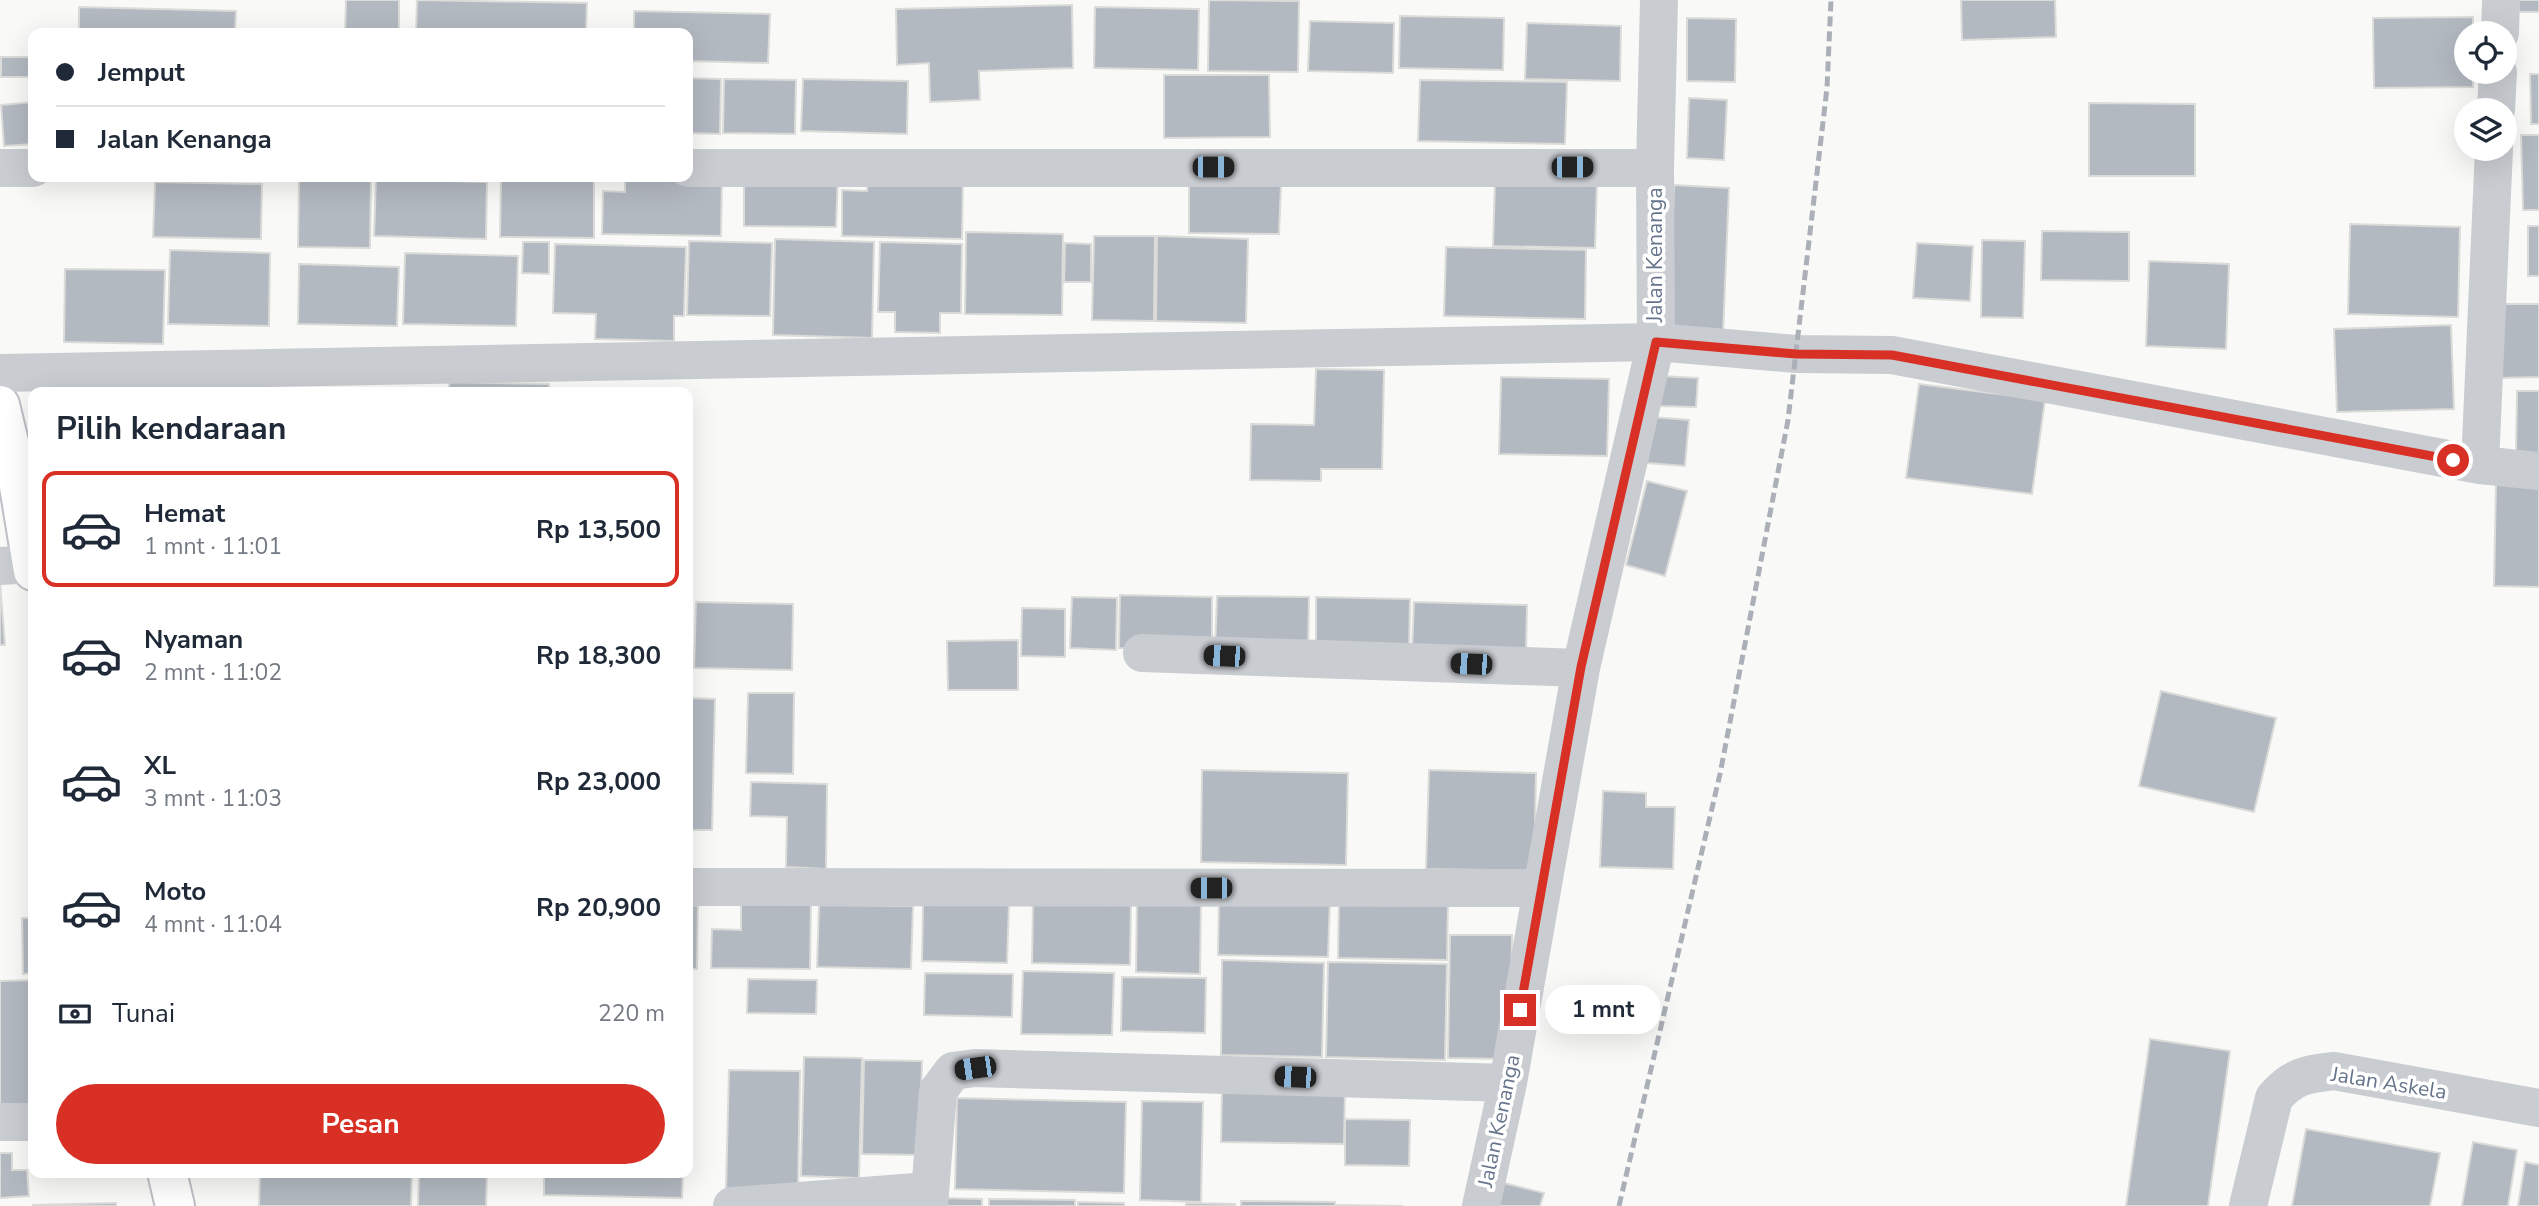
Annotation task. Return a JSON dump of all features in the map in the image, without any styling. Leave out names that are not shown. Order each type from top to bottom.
[{"type":"street","name":"Jalan Kenanga","points":[[1481,1206],[1508,1083],[1581,667],[1656,342],[1655,167],[1659,0]]},
{"type":"street","points":[[2500,21],[2501,0]]},
{"type":"street","points":[[2480,465],[2493,161]]},
{"type":"street","points":[[0,167],[28,167]]},
{"type":"street","points":[[693,167],[1655,167]]},
{"type":"street","points":[[0,373],[1656,342],[1796,354],[1892,355],[2480,465],[2539,471]]},
{"type":"street","points":[[0,405],[22,567]]},
{"type":"street","points":[[1142,653],[1581,667]]},
{"type":"street","points":[[693,887],[1541,888]]},
{"type":"street","points":[[732,1206],[929,1199],[938,1091],[953,1071],[975,1068],[1508,1083]]},
{"type":"street","name":"Jalan Askela","points":[[2248,1206],[2274,1098],[2285,1086],[2305,1074],[2334,1071],[2539,1108]]},
{"type":"street","points":[[0,1122],[28,1122]]},
{"type":"street","points":[[168,1178],[174,1206]]},
{"type":"building","points":[[346,0],[399,0],[399,28],[345,28]]},
{"type":"building","points":[[417,0],[587,3],[586,28],[416,28]]},
{"type":"building","points":[[1209,0],[1299,1],[1298,72],[1208,71]]},
{"type":"building","points":[[1961,0],[2055,0],[2056,37],[1962,40]]},
{"type":"building","points":[[2519,0],[2539,0],[2539,12],[2519,12]]},
{"type":"building","points":[[1072,5],[1073,68],[979,71],[980,100],[930,102],[929,63],[897,65],[896,9]]},
{"type":"building","points":[[79,7],[236,11],[235,28],[79,28]]},
{"type":"building","points":[[1095,7],[1199,9],[1198,70],[1094,68]]},
{"type":"building","points":[[634,11],[770,14],[768,63],[693,61],[693,28],[634,28]]},
{"type":"building","points":[[1400,16],[1504,18],[1503,70],[1399,68]]},
{"type":"building","points":[[2473,17],[2473,21],[2454,21],[2454,84],[2473,84],[2473,87],[2374,88],[2373,18]]},
{"type":"building","points":[[1687,18],[1736,19],[1735,82],[1687,81]]},
{"type":"building","points":[[1310,21],[1394,23],[1393,73],[1308,71]]},
{"type":"building","points":[[1527,23],[1621,26],[1620,81],[1525,79]]},
{"type":"building","points":[[1,57],[28,57],[28,77],[1,77]]},
{"type":"building","points":[[2530,74],[2539,74],[2539,124],[2531,124]]},
{"type":"building","points":[[1164,75],[1269,75],[1270,137],[1164,138]]},
{"type":"building","points":[[693,78],[721,79],[720,134],[693,133]]},
{"type":"building","points":[[724,79],[796,80],[795,134],[723,133]]},
{"type":"building","points":[[803,79],[908,81],[907,134],[801,131]]},
{"type":"building","points":[[1420,80],[1567,82],[1565,144],[1418,141]]},
{"type":"building","points":[[1689,98],[1727,100],[1724,160],[1687,158]]},
{"type":"building","points":[[28,102],[28,144],[4,146],[1,105]]},
{"type":"building","points":[[2089,103],[2195,104],[2195,176],[2089,176]]},
{"type":"building","points":[[2521,135],[2539,135],[2539,210],[2523,210]]},
{"type":"building","points":[[868,173],[963,176],[962,239],[842,236],[842,190],[867,191]]},
{"type":"building","points":[[744,176],[838,177],[836,227],[744,226]]},
{"type":"building","points":[[722,180],[721,236],[602,234],[603,191],[625,192],[625,182]]},
{"type":"building","points":[[1495,181],[1597,183],[1595,248],[1493,246]]},
{"type":"building","points":[[155,182],[262,184],[261,239],[153,237]]},
{"type":"building","points":[[299,182],[371,182],[370,248],[298,247]]},
{"type":"building","points":[[376,182],[487,182],[486,239],[374,236]]},
{"type":"building","points":[[501,182],[594,182],[594,238],[500,237]]},
{"type":"building","points":[[1189,185],[1281,186],[1279,234],[1189,233]]},
{"type":"building","points":[[1674,185],[1729,188],[1723,334],[1669,332]]},
{"type":"building","points":[[2350,224],[2460,227],[2458,317],[2348,314]]},
{"type":"building","points":[[2528,226],[2539,226],[2539,276],[2528,276]]},
{"type":"building","points":[[2042,231],[2129,232],[2129,281],[2041,280]]},
{"type":"building","points":[[966,232],[1063,234],[1062,315],[965,314]]},
{"type":"building","points":[[1094,236],[1155,236],[1154,321],[1092,320]]},
{"type":"building","points":[[1157,236],[1248,239],[1246,323],[1156,321]]},
{"type":"building","points":[[775,239],[874,242],[872,338],[773,335]]},
{"type":"building","points":[[1982,240],[2025,241],[2023,318],[1981,317]]},
{"type":"building","points":[[689,241],[772,243],[770,316],[687,315]]},
{"type":"building","points":[[523,242],[549,242],[549,274],[522,273]]},
{"type":"building","points":[[880,242],[962,244],[961,313],[940,313],[940,333],[895,332],[895,312],[878,312]]},
{"type":"building","points":[[1065,243],[1091,244],[1091,282],[1064,282]]},
{"type":"building","points":[[1917,243],[1973,246],[1970,301],[1913,298]]},
{"type":"building","points":[[555,244],[686,247],[684,316],[674,316],[674,341],[595,339],[596,314],[553,313]]},
{"type":"building","points":[[1446,247],[1586,250],[1585,319],[1444,316]]},
{"type":"building","points":[[170,250],[270,253],[269,326],[168,324]]},
{"type":"building","points":[[405,253],[518,256],[516,326],[403,324]]},
{"type":"building","points":[[2149,261],[2229,264],[2226,349],[2146,346]]},
{"type":"building","points":[[299,264],[399,267],[397,326],[298,324]]},
{"type":"building","points":[[65,269],[165,270],[163,344],[64,342]]},
{"type":"building","points":[[2499,304],[2539,304],[2539,377],[2499,378]]},
{"type":"building","points":[[2451,325],[2454,409],[2337,412],[2334,329]]},
{"type":"building","points":[[1316,369],[1384,370],[1382,469],[1321,469],[1321,481],[1250,480],[1251,424],[1314,425]]},
{"type":"building","points":[[1660,376],[1698,378],[1696,407],[1658,406]]},
{"type":"building","points":[[1501,377],[1609,379],[1607,456],[1499,454]]},
{"type":"building","points":[[449,382],[549,384],[549,387],[449,387]]},
{"type":"building","points":[[1919,384],[2045,400],[2032,494],[1906,478]]},
{"type":"building","points":[[2517,391],[2539,391],[2539,455],[2516,455]]},
{"type":"building","points":[[1652,417],[1689,420],[1685,466],[1647,463]]},
{"type":"building","points":[[1647,481],[1687,491],[1665,576],[1626,565]]},
{"type":"building","points":[[2496,484],[2539,485],[2539,587],[2494,586]]},
{"type":"building","points":[[0,582],[5,645],[0,645]]},
{"type":"building","points":[[1120,595],[1212,597],[1212,650],[1119,648]]},
{"type":"building","points":[[1217,596],[1309,597],[1308,651],[1215,650]]},
{"type":"building","points":[[1072,597],[1117,598],[1116,650],[1070,648]]},
{"type":"building","points":[[1316,597],[1410,599],[1409,652],[1316,651]]},
{"type":"building","points":[[696,602],[793,604],[792,670],[694,668]]},
{"type":"building","points":[[1414,602],[1527,605],[1526,653],[1412,651]]},
{"type":"building","points":[[1022,608],[1065,609],[1065,657],[1021,656]]},
{"type":"building","points":[[1018,640],[1018,690],[948,690],[947,641]]},
{"type":"building","points":[[2161,691],[2276,718],[2254,812],[2139,786]]},
{"type":"building","points":[[748,693],[794,693],[793,774],[746,773]]},
{"type":"building","points":[[693,698],[715,699],[712,830],[693,830]]},
{"type":"building","points":[[1202,770],[1348,773],[1346,865],[1201,862]]},
{"type":"building","points":[[1429,770],[1536,773],[1534,871],[1426,869]]},
{"type":"building","points":[[751,782],[827,784],[826,869],[786,867],[787,817],[750,816]]},
{"type":"building","points":[[1603,791],[1646,793],[1646,807],[1675,807],[1673,869],[1600,867]]},
{"type":"building","points":[[1219,896],[1330,898],[1328,957],[1218,955]]},
{"type":"building","points":[[1137,898],[1201,899],[1200,974],[1136,972]]},
{"type":"building","points":[[1339,898],[1448,901],[1447,960],[1338,958]]},
{"type":"building","points":[[741,901],[811,902],[810,969],[711,968],[712,929],[741,930]]},
{"type":"building","points":[[1033,901],[1131,902],[1130,965],[1032,963]]},
{"type":"building","points":[[923,903],[1009,904],[1007,963],[922,961]]},
{"type":"building","points":[[819,905],[913,906],[911,969],[817,967]]},
{"type":"building","points":[[693,906],[698,906],[697,969],[693,969]]},
{"type":"building","points":[[22,918],[28,918],[28,974],[23,974]]},
{"type":"building","points":[[1450,935],[1512,935],[1510,1059],[1448,1058]]},
{"type":"building","points":[[1222,960],[1324,963],[1322,1057],[1221,1055]]},
{"type":"building","points":[[1328,962],[1447,964],[1445,1060],[1326,1057]]},
{"type":"building","points":[[1023,971],[1114,973],[1112,1035],[1021,1034]]},
{"type":"building","points":[[925,973],[1013,974],[1012,1017],[924,1015]]},
{"type":"building","points":[[1122,977],[1206,978],[1205,1033],[1121,1031]]},
{"type":"building","points":[[748,979],[817,980],[816,1014],[747,1013]]},
{"type":"building","points":[[28,980],[28,1104],[0,1105],[0,981]]},
{"type":"building","points":[[2150,1039],[2230,1051],[2208,1206],[2126,1206]]},
{"type":"building","points":[[804,1057],[862,1058],[859,1178],[801,1176]]},
{"type":"building","points":[[864,1060],[922,1061],[920,1155],[862,1154]]},
{"type":"building","points":[[729,1070],[800,1071],[798,1190],[726,1189]]},
{"type":"building","points":[[1222,1088],[1345,1091],[1344,1144],[1221,1142]]},
{"type":"building","points":[[957,1098],[1126,1102],[1124,1193],[955,1189]]},
{"type":"building","points":[[1142,1101],[1203,1102],[1201,1202],[1140,1200]]},
{"type":"building","points":[[1345,1119],[1410,1120],[1409,1166],[1345,1165]]},
{"type":"building","points":[[2306,1129],[2440,1153],[2430,1206],[2292,1206]]},
{"type":"building","points":[[2473,1142],[2517,1150],[2508,1206],[2462,1206]]},
{"type":"building","points":[[0,1153],[12,1153],[12,1170],[27,1170],[29,1196],[0,1198]]},
{"type":"building","points":[[2525,1162],[2539,1165],[2539,1206],[2518,1206]]},
{"type":"building","points":[[260,1178],[412,1178],[411,1206],[259,1206]]},
{"type":"building","points":[[419,1178],[487,1178],[486,1206],[418,1206]]},
{"type":"building","points":[[544,1178],[683,1178],[682,1198],[544,1195]]},
{"type":"building","points":[[1504,1183],[1544,1193],[1540,1206],[1498,1206]]},
{"type":"building","points":[[943,1198],[982,1199],[982,1206],[943,1206]]},
{"type":"building","points":[[989,1199],[1075,1200],[1075,1206],[989,1206]]},
{"type":"building","points":[[1241,1201],[1335,1202],[1335,1206],[1241,1206]]},
{"type":"building","points":[[1078,1202],[1124,1203],[1124,1206],[1078,1206]]},
{"type":"building","points":[[116,1203],[116,1206],[33,1206],[33,1205]]},
{"type":"building","points":[[1186,1203],[1235,1204],[1235,1206],[1186,1206]]},
{"type":"building","points":[[1337,1205],[1403,1206],[1336,1206]]},
{"type":"railway","points":[[1619,1206],[1720,774],[1788,420],[1827,88],[1831,0]]},
{"type":"route","points":[[1520,1010],[1581,667],[1656,342],[1796,354],[1892,355],[2453,460]]}]
